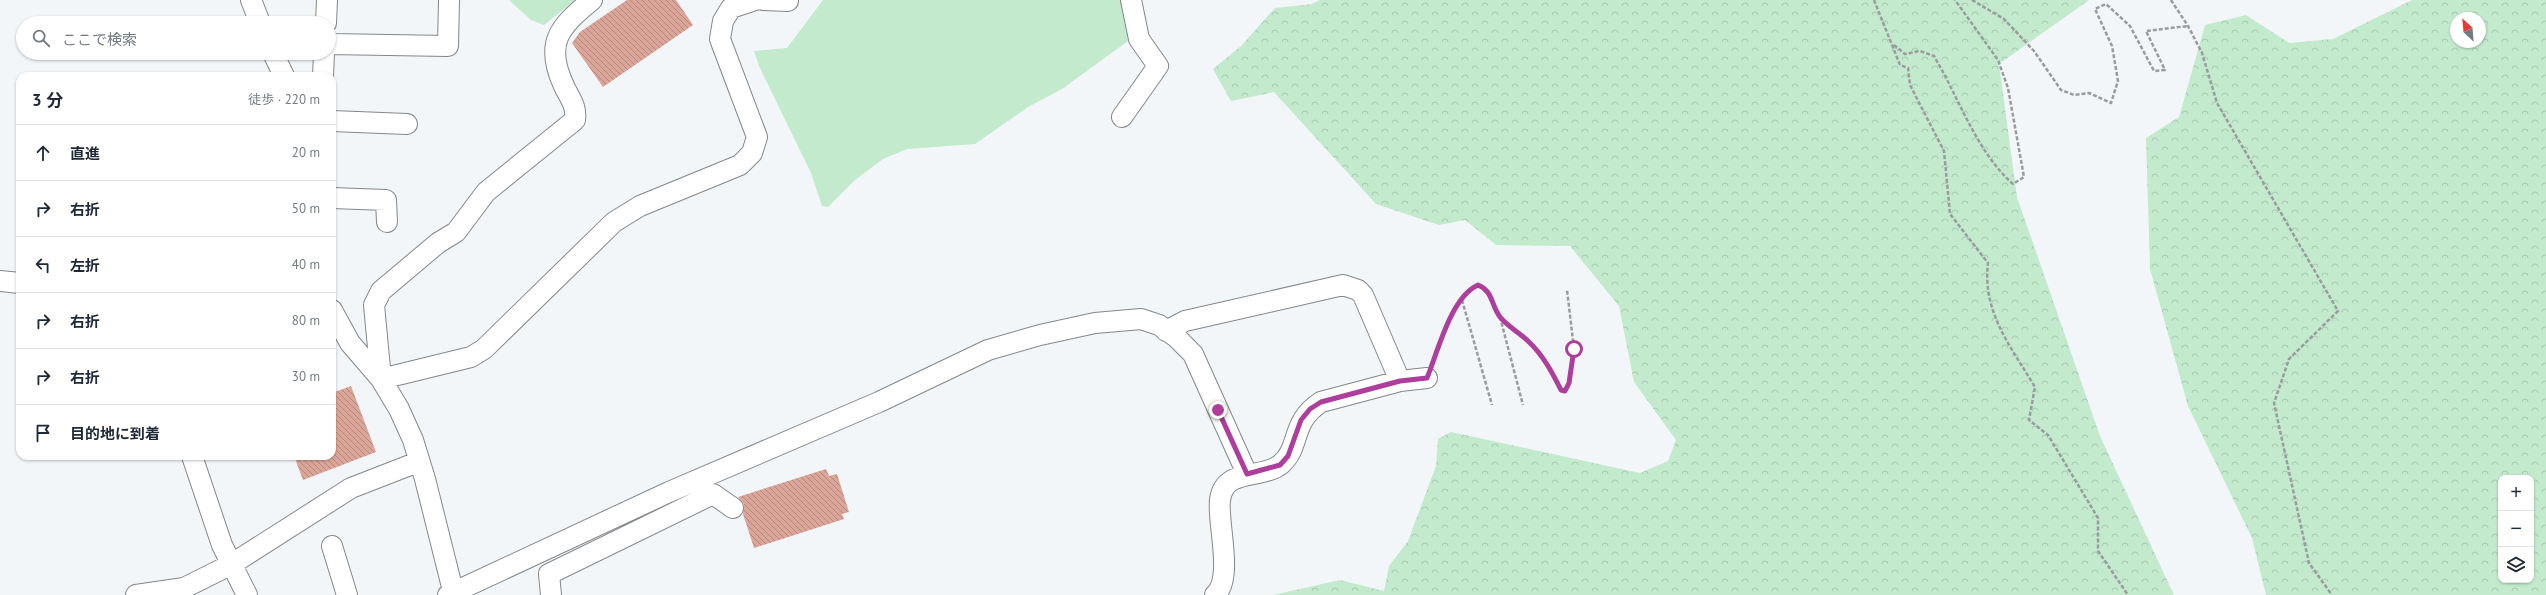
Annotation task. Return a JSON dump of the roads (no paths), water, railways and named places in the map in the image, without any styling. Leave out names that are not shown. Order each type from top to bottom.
[{"type":"street","points":[[251,0],[257,16]]},
{"type":"street","points":[[326,16],[327,0]]},
{"type":"street","points":[[336,44],[448,46],[449,0]]},
{"type":"street","points":[[381,379],[374,305],[381,291],[438,243],[456,232],[486,192],[575,120],[577,110],[564,86],[556,63],[557,35],[570,18],[592,0]]},
{"type":"street","points":[[381,379],[471,357],[478,353],[614,222],[640,206],[740,165],[752,152],[757,137],[752,120],[720,38],[723,21],[731,8],[755,0]]},
{"type":"street","points":[[763,0],[788,1]]},
{"type":"street","points":[[1122,117],[1158,66],[1139,39],[1131,0]]},
{"type":"street","points":[[276,60],[280,72]]},
{"type":"street","points":[[323,72],[324,60]]},
{"type":"street","points":[[336,122],[407,124]]},
{"type":"street","points":[[336,198],[386,200],[387,222]]},
{"type":"street","points":[[0,281],[16,283]]},
{"type":"street","points":[[1166,330],[1185,320],[1343,285],[1358,290],[1363,295],[1400,381]]},
{"type":"street","points":[[336,317],[350,343],[381,379],[407,425],[418,462],[425,479],[451,594],[669,492],[878,402],[988,350],[1040,335],[1095,323],[1141,319],[1166,330],[1176,337],[1193,354],[1247,474]]},
{"type":"street","points":[[1215,595],[1223,579],[1224,557],[1220,499],[1223,488],[1233,479],[1280,465],[1288,456],[1301,420],[1310,409],[1321,402],[1400,381],[1427,378]]},
{"type":"street","points":[[194,460],[218,505],[232,564],[246,595]]},
{"type":"street","points":[[136,595],[162,593],[184,588],[232,564],[352,488],[418,462]]},
{"type":"street","points":[[551,595],[549,574],[713,494],[733,508]]},
{"type":"street","points":[[332,546],[347,595]]}]
